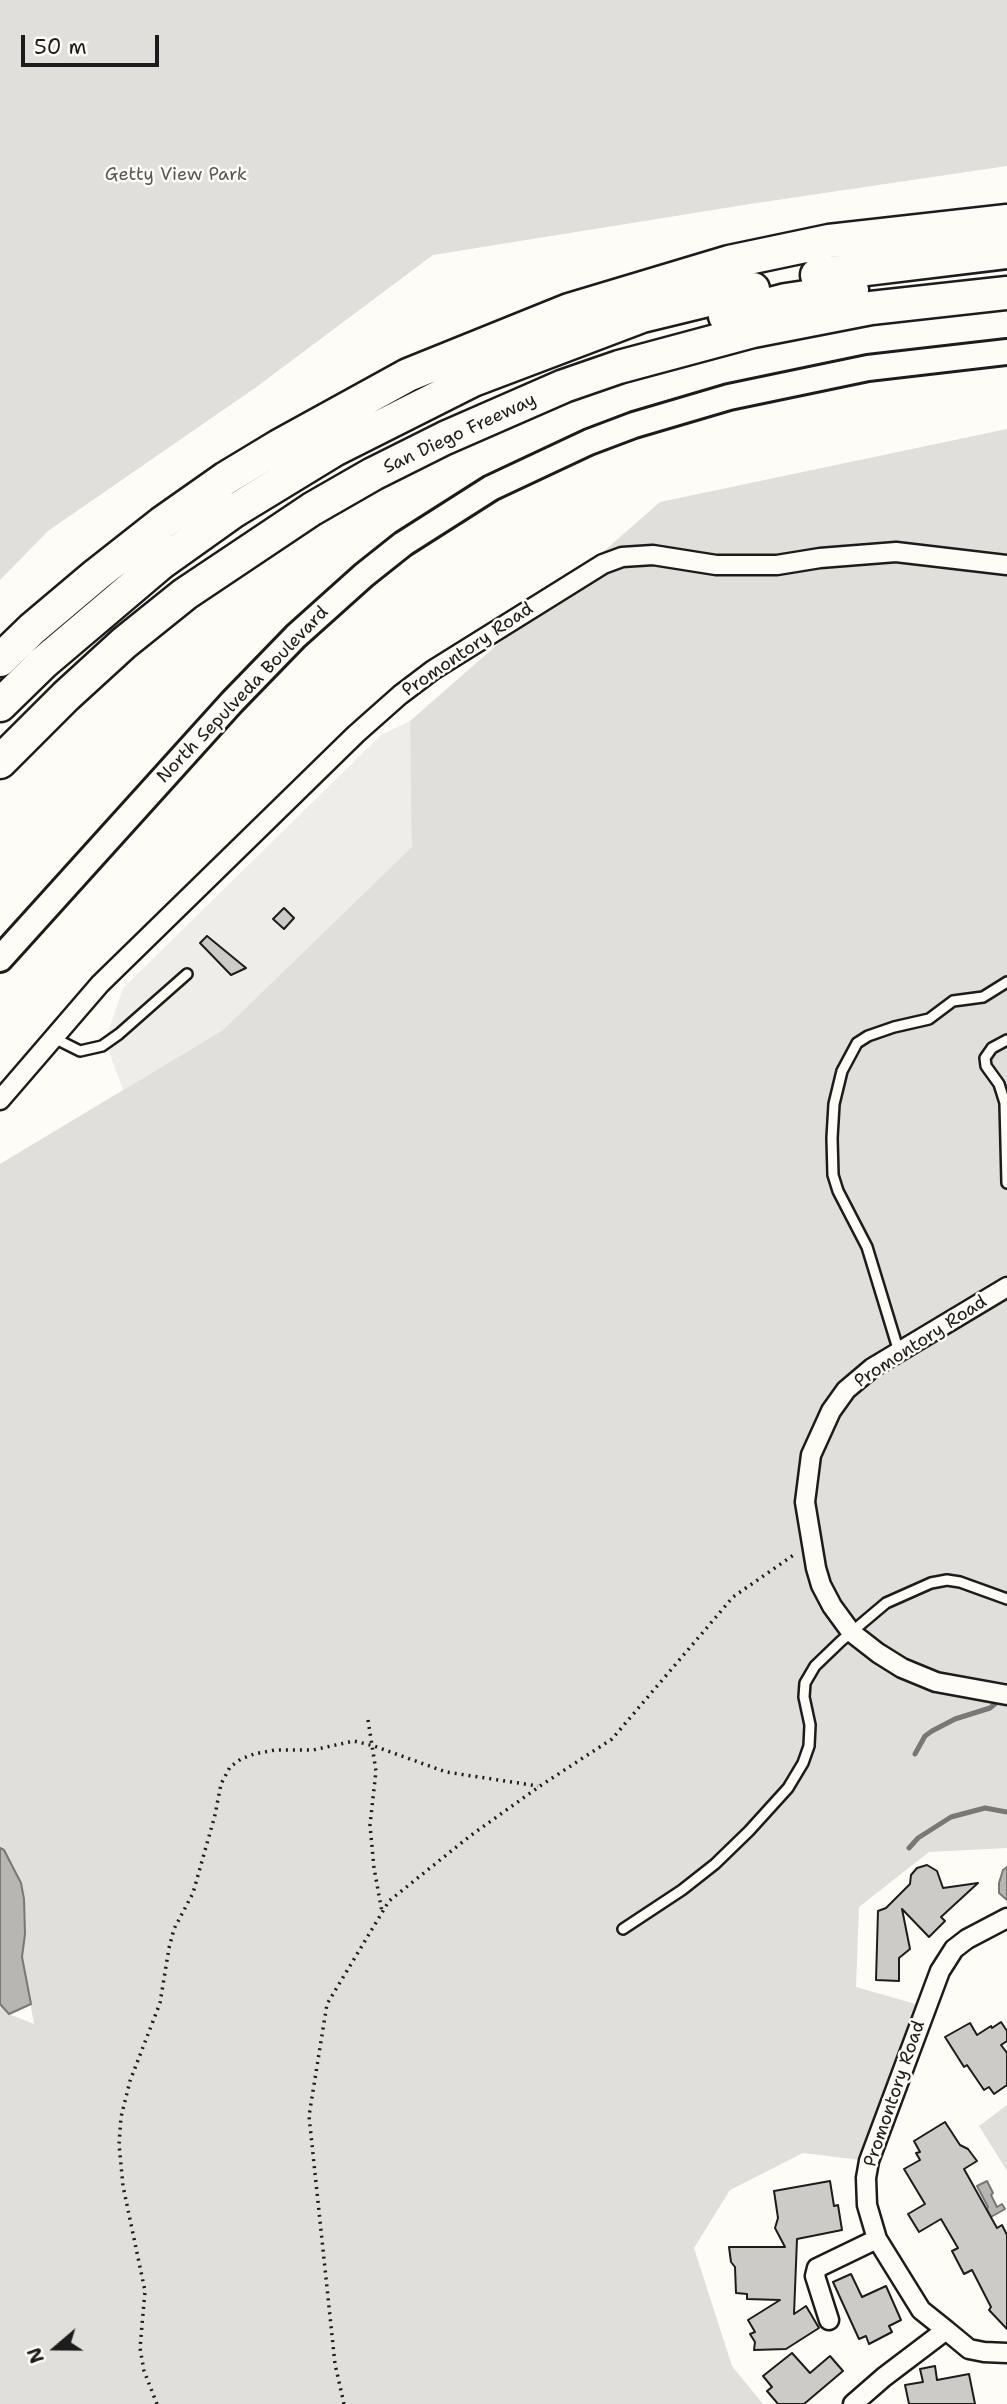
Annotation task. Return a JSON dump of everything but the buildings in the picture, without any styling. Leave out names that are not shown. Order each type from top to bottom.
[{"type":"highway","points":[[0,660],[78,590],[162,523],[258,459],[408,375],[569,310],[729,262],[829,242],[1007,221]]},
{"type":"highway","points":[[0,705],[43,663],[141,580],[234,511],[334,450],[473,380],[642,316],[744,291],[830,272],[1007,252]]},
{"type":"highway","points":[[0,734],[21,711],[102,637],[188,569],[255,522],[341,469],[510,386],[614,348],[786,300],[878,286],[1007,272]]},
{"type":"highway","name":"San Diego Freeway","points":[[0,762],[75,687],[185,594],[312,509],[373,474],[456,433],[553,391],[619,367],[753,331],[870,308],[1007,293]]},
{"type":"main road","name":"North Sepulveda Boulevard","points":[[0,959],[223,712],[296,636],[403,544],[491,488],[589,442],[634,425],[729,397],[868,368],[1007,352]]},
{"type":"street","name":"Promontory Road","points":[[0,1100],[100,984],[356,734],[433,670],[603,564],[622,557],[653,555],[716,565],[777,565],[820,558],[896,552],[1007,565]]},
{"type":"street","name":"Promontory Road","points":[[1007,1287],[872,1368],[846,1390],[831,1411],[811,1455],[805,1502],[821,1585],[851,1632],[902,1668],[936,1682],[1007,1695]]},
{"type":"street","name":"Promontory Road","points":[[1007,1918],[977,1933],[954,1950],[933,1984],[869,2161],[864,2186],[877,2239],[921,2309],[969,2348],[1007,2353]]},
{"type":"street","points":[[828,2320],[815,2276],[817,2268],[877,2239]]},
{"type":"street","points":[[853,2404],[946,2330]]},
{"type":"lane","points":[[54,1038],[80,1051],[102,1046],[187,974]]},
{"type":"lane","points":[[899,1352],[867,1247],[838,1191],[833,1175],[833,1115],[842,1071],[858,1043],[868,1036],[929,1019],[962,998],[983,997],[1007,982]]},
{"type":"lane","points":[[1007,1041],[992,1048],[985,1058],[986,1066],[999,1084],[1005,1103],[1007,1183]]},
{"type":"lane","points":[[623,1929],[682,1890],[715,1864],[788,1788],[803,1763],[809,1746],[810,1725],[804,1697],[805,1683],[815,1666],[851,1632],[886,1603],[931,1583],[947,1580],[960,1582],[1007,1599]]},
{"type":"path","points":[[344,2404],[335,2364],[309,2116],[327,2004],[389,1901],[470,1836],[612,1739],[733,1597],[792,1558],[810,1537]]},
{"type":"path","points":[[368,1720],[376,1771],[370,1825],[382,1912]]},
{"type":"path","points":[[157,2404],[144,2371],[140,2348],[145,2291],[123,2186],[119,2144],[121,2117],[130,2081],[160,2003],[174,1929],[193,1893],[204,1859],[221,1784],[230,1767],[254,1754],[275,1750],[313,1750],[335,1743],[354,1741],[446,1772],[540,1786]]},
{"type":"shaded area","points":[[410,721],[413,847],[223,1030],[123,1090],[105,1041],[123,988],[381,735]]},
{"type":"shaded area","points":[[0,1848],[4,1850],[21,1883],[25,1934],[22,1957],[31,2004],[9,2014],[0,2004]]},
{"type":"shaded area","points":[[1007,1867],[1007,1900],[999,1893],[999,1883],[1003,1870]]},
{"type":"shaded area","points":[[987,2181],[997,2207],[1002,2204],[1005,2209],[991,2217],[977,2186]]},
{"type":"green space","name":"Getty View Park","points":[[0,0],[1007,0],[1007,166],[433,255],[255,388],[48,531],[0,580]]},
{"type":"green space","points":[[1007,429],[1007,1848],[929,1852],[859,1907],[856,1987],[926,2007],[869,2161],[803,2153],[730,2190],[694,2248],[732,2366],[763,2404],[0,2404],[0,2004],[9,2014],[34,2024],[22,1957],[25,1934],[21,1883],[0,1848],[0,1164],[223,1030],[412,847],[410,721],[660,502]]},
{"type":"green space","points":[[1007,2105],[1007,2171],[979,2126]]},
{"type":"waterway","points":[[915,1754],[925,1736],[932,1731],[955,1719],[990,1708],[997,1698]]},
{"type":"waterway","points":[[909,1848],[918,1838],[951,1817],[985,1808],[1007,1812]]}]
